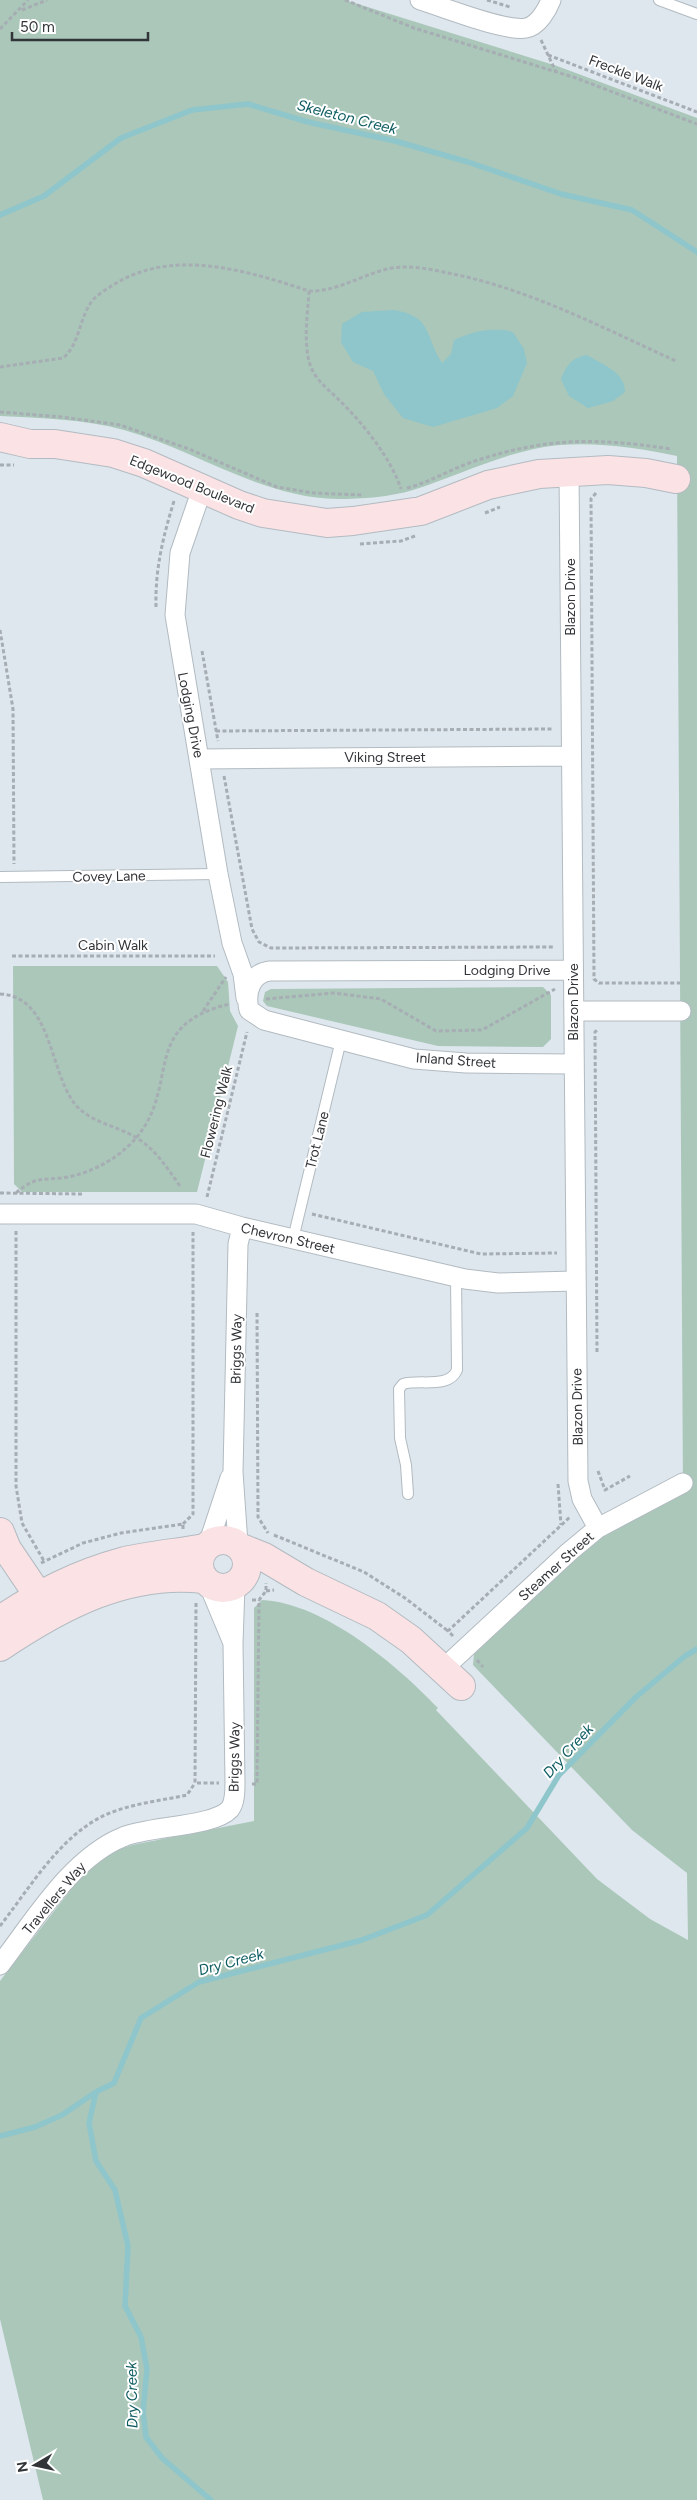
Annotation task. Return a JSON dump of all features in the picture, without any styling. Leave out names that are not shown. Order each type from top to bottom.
[{"type":"street","points":[[420,0],[506,27],[527,28],[538,22],[551,0]]},
{"type":"street","name":"Edgewood Boulevard","points":[[0,437],[16,454],[64,445],[113,453],[144,463],[199,498],[263,513],[327,522],[352,521],[421,510],[488,486],[539,474],[598,470],[646,473],[676,479]]},
{"type":"street","name":"Blazon Drive","points":[[569,471],[578,1481],[582,1499],[598,1528]]},
{"type":"street","name":"Lodging Drive","points":[[199,498],[180,553],[176,583],[175,615],[181,665],[232,943],[243,974],[252,989]]},
{"type":"street","name":"Viking Street","points":[[199,759],[572,756]]},
{"type":"street","name":"Lodging Drive","points":[[232,943],[243,959],[252,989]]},
{"type":"street","name":"Lodging Drive","points":[[252,989],[573,979]]},
{"type":"street","name":"Inland Street","points":[[252,989],[250,1010],[264,1020],[414,1059],[466,1063],[573,1064]]},
{"type":"street","points":[[574,1011],[681,1011]]},
{"type":"street","name":"Chevron Street","points":[[0,1214],[196,1214],[242,1227],[456,1277],[498,1283],[575,1281]]},
{"type":"street","name":"Briggs Way","points":[[241,1547],[233,1472],[238,1244],[242,1227]]},
{"type":"street","name":"Briggs Way","points":[[206,1546],[233,1472]]},
{"type":"street","name":"Steamer Street","points":[[452,1678],[569,1552],[598,1528],[683,1484]]},
{"type":"street","points":[[0,1532],[7,1548],[38,1595]]},
{"type":"street","points":[[0,1620],[38,1595],[90,1571],[118,1563],[206,1546],[223,1539],[264,1557],[306,1582],[377,1616],[411,1640],[452,1678]]},
{"type":"street","points":[[206,1546],[199,1563],[206,1581]]},
{"type":"street","points":[[237,1584],[247,1570],[248,1563],[241,1547]]},
{"type":"street","points":[[0,1647],[50,1615],[106,1590],[160,1578],[187,1577],[206,1581],[221,1588],[262,1579],[306,1582]]},
{"type":"street","name":"Briggs Way","points":[[206,1581],[233,1644]]},
{"type":"street","name":"Briggs Way","points":[[230,1809],[234,1799],[235,1783],[233,1644],[237,1584]]},
{"type":"street","name":"Travellers Way","points":[[0,1965],[72,1872],[92,1854],[124,1836],[210,1819],[230,1809]]},
{"type":"lane","points":[[659,0],[697,14]]},
{"type":"lane","name":"Covey Lane","points":[[0,877],[218,874]]},
{"type":"lane","name":"Trot Lane","points":[[293,1239],[341,1040]]},
{"type":"lane","points":[[408,1494],[406,1465],[400,1438],[399,1389],[403,1384],[410,1382],[448,1381],[454,1377],[456,1370],[456,1277]]},
{"type":"path","points":[[0,29],[28,0]]},
{"type":"path","points":[[18,12],[47,0]]},
{"type":"path","points":[[345,0],[414,28],[576,78],[697,124]]},
{"type":"path","points":[[487,0],[517,10]]},
{"type":"path","name":"Freckle Walk","points":[[548,55],[697,112]]},
{"type":"path","points":[[0,367],[63,358],[70,352],[90,304],[101,293],[120,281],[140,272],[198,265],[232,268],[309,290],[321,291],[386,268],[408,267],[435,270],[480,280],[526,294],[676,361]]},
{"type":"path","points":[[309,290],[308,356],[313,370],[324,389],[338,399],[389,458],[401,489]]},
{"type":"path","points":[[0,412],[120,424],[189,449],[277,486],[313,493],[365,495]]},
{"type":"path","points":[[392,491],[477,460],[536,444],[566,441],[600,441],[671,449]]},
{"type":"path","points":[[0,464],[16,454]]},
{"type":"path","points":[[598,470],[598,492],[591,500],[594,979],[599,983],[680,983]]},
{"type":"path","points":[[167,496],[199,498]]},
{"type":"path","points":[[477,515],[502,507]]},
{"type":"path","points":[[355,544],[401,540],[420,535]]},
{"type":"path","points":[[0,630],[13,709],[14,860],[11,877]]},
{"type":"path","points":[[200,644],[252,929],[259,942],[271,948],[555,947]]},
{"type":"path","points":[[216,731],[553,729]]},
{"type":"path","name":"Cabin Walk","points":[[12,956],[215,956]]},
{"type":"path","points":[[203,1012],[227,976]]},
{"type":"path","points":[[0,1194],[16,1193],[28,1183],[37,1179],[66,1177],[90,1170],[116,1157],[136,1138],[154,1112],[169,1044],[180,1028],[203,1012],[252,989],[334,993],[380,999],[436,1031],[482,1030],[573,979]]},
{"type":"path","points":[[0,994],[12,994],[25,1001],[37,1013],[67,1093],[75,1105],[86,1114],[136,1138],[162,1160],[180,1186]]},
{"type":"path","points":[[597,1356],[595,1032],[600,1026]]},
{"type":"path","name":"Flowering Walk","points":[[206,1197],[247,1032]]},
{"type":"path","points":[[300,1210],[481,1254],[557,1253]]},
{"type":"path","points":[[21,1214],[23,1225],[15,1232],[16,1486],[22,1523],[45,1561]]},
{"type":"path","points":[[183,1214],[183,1224],[193,1227],[193,1514],[183,1524]]},
{"type":"path","points":[[257,1309],[258,1517],[266,1532],[364,1572],[405,1598],[448,1631]]},
{"type":"path","points":[[598,1464],[598,1474],[605,1490],[630,1476]]},
{"type":"path","points":[[266,1591],[279,1590]]},
{"type":"green space","points":[[0,0],[345,0],[557,66],[697,118],[697,2500],[43,2500],[0,2319],[0,1981],[82,1875],[114,1851],[132,1845],[254,1821],[254,1608],[262,1600],[286,1604],[310,1612],[334,1624],[381,1656],[402,1673],[438,1708],[436,1710],[597,1879],[650,1919],[688,1940],[687,1873],[632,1830],[473,1665],[474,1654],[586,1549],[611,1531],[683,1494],[677,456],[606,445],[551,446],[503,457],[404,492],[376,497],[338,499],[310,497],[282,491],[229,472],[151,439],[109,426],[47,418],[0,416]]},
{"type":"green space","points":[[13,966],[217,966],[228,982],[230,1011],[238,1026],[197,1192],[22,1192],[14,1184]]},
{"type":"green space","points":[[543,987],[551,995],[551,1039],[543,1047],[438,1046],[267,1006],[263,1001],[265,992],[271,989]]},
{"type":"water","points":[[393,310],[406,313],[421,322],[426,328],[442,363],[451,354],[454,340],[483,331],[513,332],[524,349],[527,363],[513,396],[497,408],[433,427],[403,418],[384,394],[373,371],[353,362],[341,342],[342,324],[362,312]]},
{"type":"water","points":[[587,355],[612,369],[621,379],[625,392],[613,401],[588,408],[569,396],[561,379],[573,360]]},
{"type":"waterway","name":"Skeleton Creek","points":[[0,215],[44,196],[121,138],[192,110],[248,104],[308,122],[395,141],[468,162],[561,194],[632,210],[697,252]]},
{"type":"waterway","name":"Dry Creek","points":[[211,2500],[162,2458],[146,2437],[143,2411],[147,2369],[141,2337],[125,2306],[128,2246],[115,2190],[96,2161],[89,2123],[96,2092],[114,2083],[141,2018],[199,1982],[362,1940],[427,1915],[527,1828],[559,1775],[636,1697],[685,1656],[697,1649]]},
{"type":"waterway","points":[[0,2136],[35,2127],[62,2115],[96,2092]]}]
